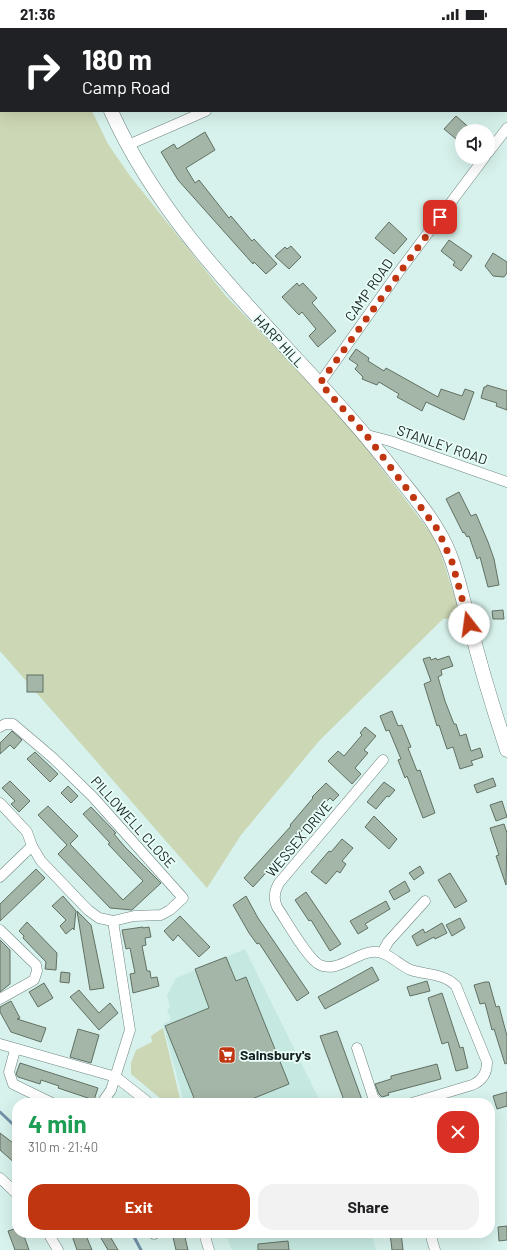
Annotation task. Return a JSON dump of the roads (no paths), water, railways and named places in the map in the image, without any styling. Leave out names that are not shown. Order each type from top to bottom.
[{"type":"street","name":"HARP HILL","points":[[112,112],[128,145],[156,192],[214,267],[267,328],[320,383],[367,436],[432,521],[448,550],[486,685],[507,750]]},
{"type":"street","points":[[128,145],[204,112]]},
{"type":"street","points":[[495,144],[507,128]]},
{"type":"street","name":"CAMP ROAD","points":[[320,383],[398,273],[480,164]]},
{"type":"street","name":"STANLEY ROAD","points":[[367,436],[390,441],[507,482]]},
{"type":"street","name":"PILLOWELL CLOSE","points":[[0,727],[5,724],[13,724],[54,758],[93,797],[183,898],[170,910],[161,915],[134,916],[113,921]]},
{"type":"street","name":"WESSEX DRIVE","points":[[382,953],[369,952],[331,967],[320,965],[311,958],[277,907],[274,894],[279,883],[383,760]]},
{"type":"street","points":[[0,803],[27,832],[32,846],[41,861],[88,910],[99,918],[113,921],[130,1030],[116,1077],[111,1090],[105,1098]]},
{"type":"street","points":[[0,877],[32,846]]},
{"type":"street","points":[[425,900],[388,942],[382,953],[412,970],[445,978],[452,982],[458,990],[487,1062],[486,1073],[476,1084],[429,1098]]},
{"type":"street","points":[[0,930],[36,965],[37,971],[34,980],[0,999]]},
{"type":"street","points":[[0,1044],[15,1050],[116,1077],[143,1098]]},
{"type":"street","points":[[357,1048],[374,1098]]},
{"type":"street","points":[[15,1050],[9,1072],[13,1084],[42,1098]]},
{"type":"street","points":[[0,1178],[12,1189]]},
{"type":"street","points":[[51,1238],[58,1250]]},
{"type":"street","points":[[206,1238],[210,1250]]},
{"type":"street","points":[[431,1238],[435,1250]]},
{"type":"waterway","points":[[0,1112],[12,1123]]},
{"type":"waterway","points":[[135,1238],[141,1250]]},
{"type":"place","name":"Sainsbury's","points":[[227,1055]]}]
